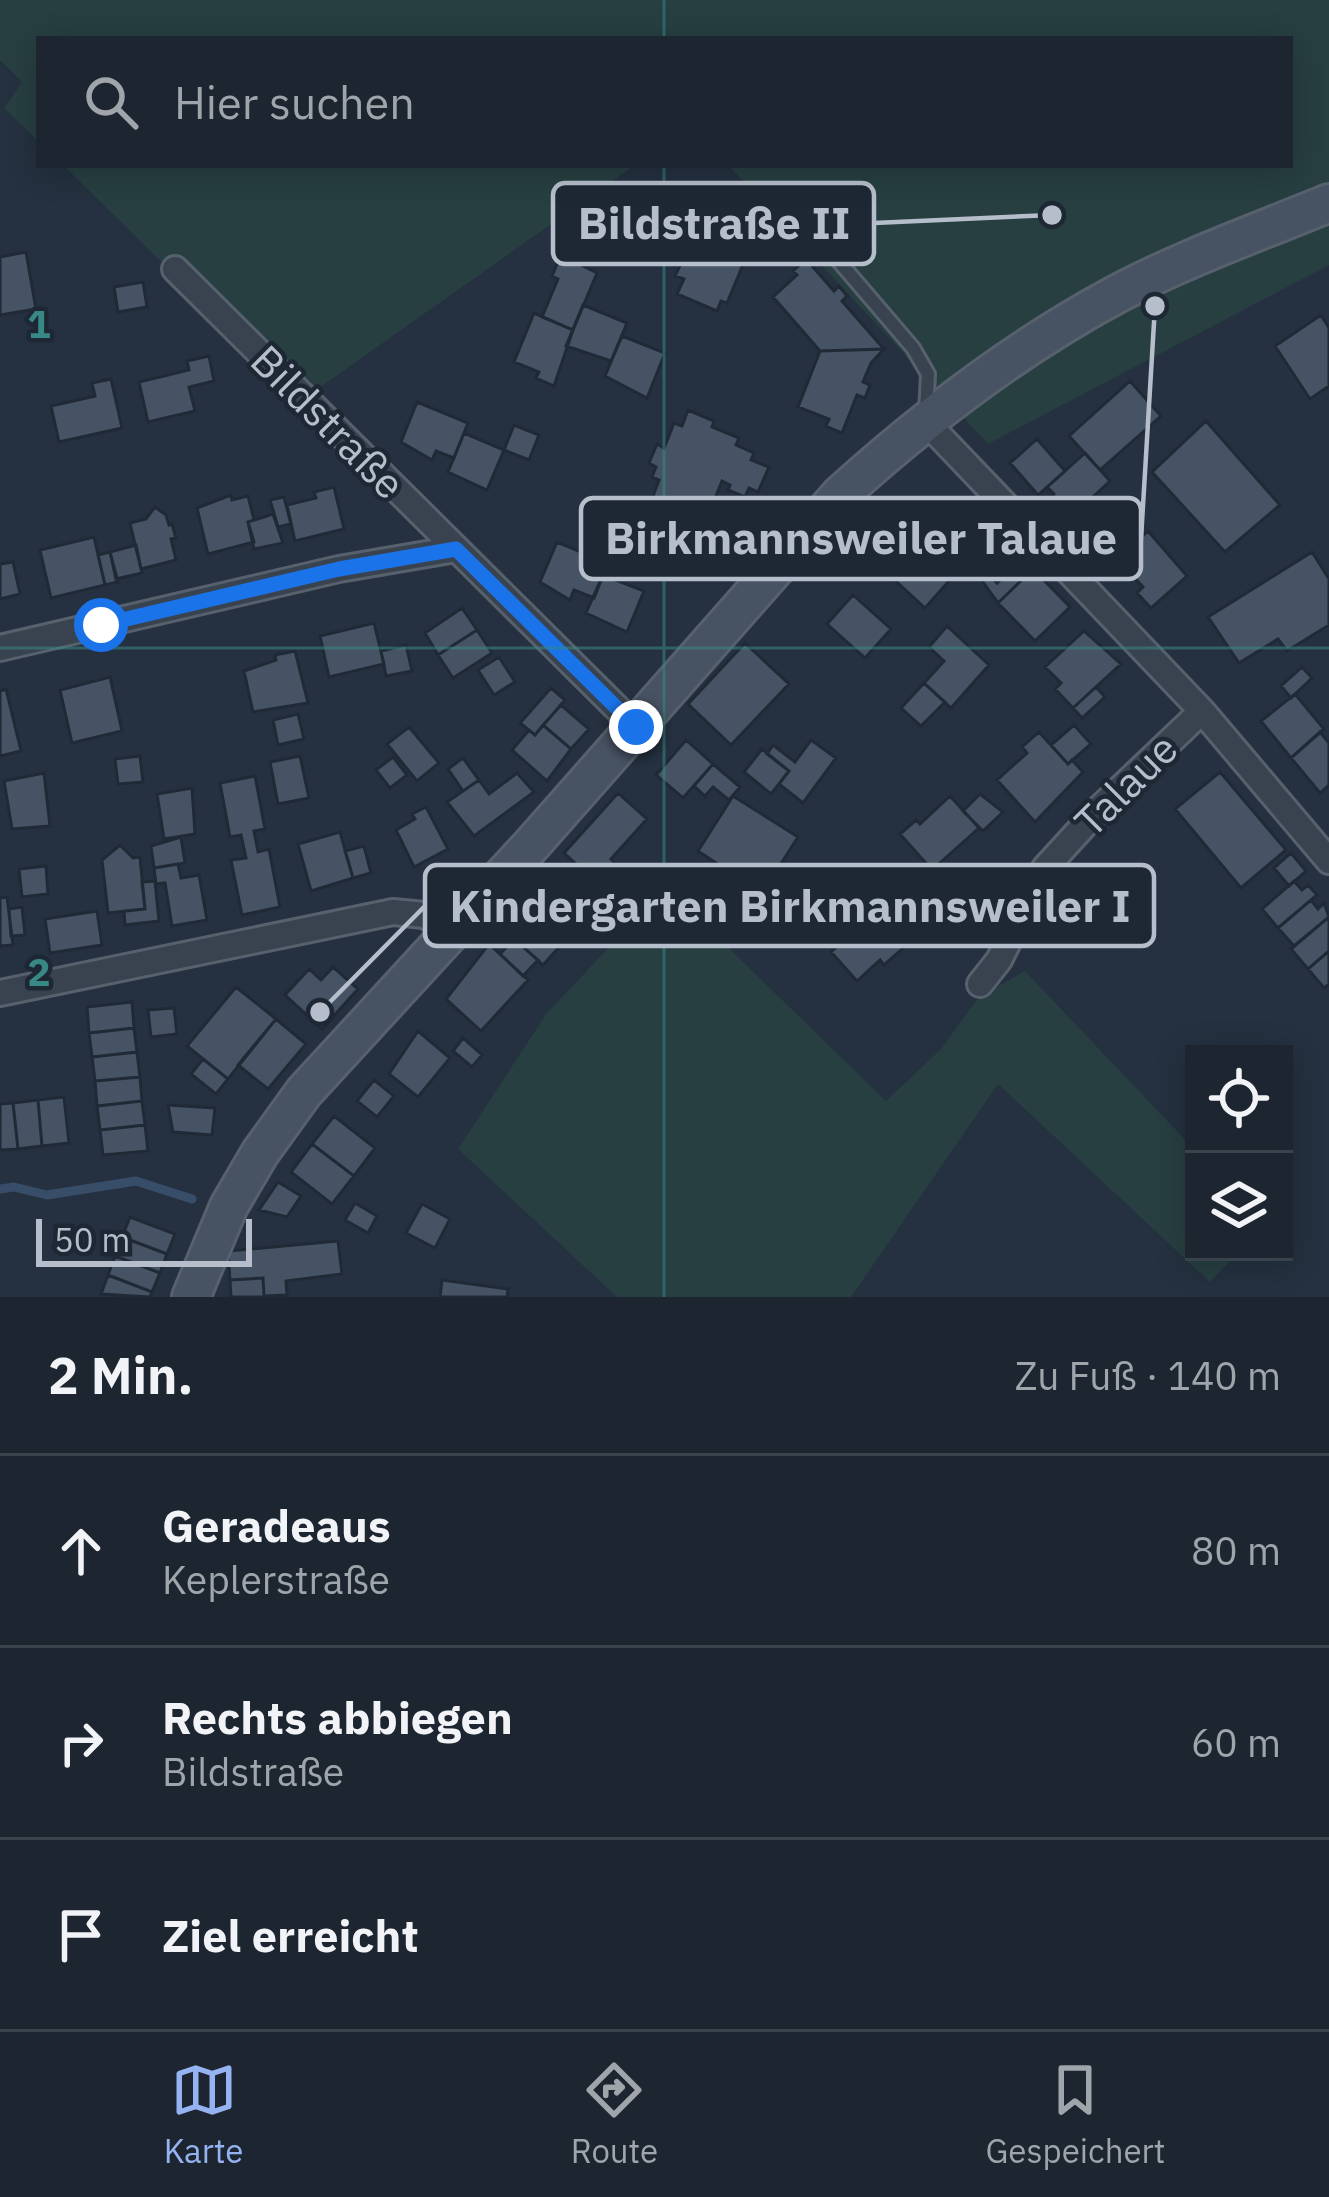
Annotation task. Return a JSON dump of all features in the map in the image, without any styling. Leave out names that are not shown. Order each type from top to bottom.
[{"type":"street","points":[[191,1297],[229,1206],[304,1092],[534,842],[842,494],[926,422],[1013,358],[1113,297],[1329,203]]},
{"type":"street","name":"Bildstraße","points":[[175,269],[636,727]]},
{"type":"street","name":"Talaue","points":[[926,422],[1202,711],[1329,861]]},
{"type":"street","points":[[0,648],[339,569],[456,549]]},
{"type":"street","name":"Talaue","points":[[980,984],[999,960],[1045,868],[1202,711]]},
{"type":"street","points":[[0,994],[394,912],[424,915],[452,930]]},
{"type":"lane","points":[[760,202],[795,210],[914,348],[928,374],[926,422]]},
{"type":"green space","points":[[0,0],[1329,0],[1329,265],[988,444],[731,168],[1293,168],[1293,36],[36,36],[36,139],[4,108],[22,82],[0,60]]},
{"type":"green space","points":[[66,168],[631,168],[302,400]]},
{"type":"green space","points":[[666,887],[886,1101],[941,1049],[979,997],[1025,971],[1185,1140],[1185,1259],[998,1084],[851,1297],[617,1297],[458,1149],[547,1013]]},
{"type":"green space","points":[[1188,1261],[1230,1261],[1210,1282]]},
{"type":"building","points":[[716,197],[763,217],[727,303],[721,301],[717,311],[677,294],[684,279],[675,276],[683,259],[678,257],[686,240],[690,241],[700,207],[709,211]]},
{"type":"building","points":[[26,252],[36,309],[0,315],[0,257]]},
{"type":"building","points":[[561,255],[597,273],[573,330],[542,317],[558,279],[552,276]]},
{"type":"building","points":[[806,259],[834,291],[839,286],[847,296],[842,301],[884,349],[820,351],[773,297],[797,275],[793,271]]},
{"type":"building","points":[[143,282],[147,307],[118,312],[114,287]]},
{"type":"building","points":[[583,305],[627,323],[611,361],[566,346]]},
{"type":"building","points":[[534,313],[573,330],[554,386],[536,378],[539,372],[514,362]]},
{"type":"building","points":[[1321,315],[1329,328],[1329,386],[1310,399],[1275,346]]},
{"type":"building","points":[[622,336],[665,353],[647,398],[605,376]]},
{"type":"building","points":[[884,349],[871,363],[863,382],[870,385],[865,398],[857,395],[842,433],[826,426],[829,419],[798,407],[820,351]]},
{"type":"building","points":[[209,356],[214,381],[189,387],[195,411],[148,422],[139,382],[189,370],[187,361]]},
{"type":"building","points":[[111,379],[122,428],[59,442],[51,406],[95,396],[92,383]]},
{"type":"building","points":[[1130,381],[1161,416],[1100,470],[1069,436]]},
{"type":"building","points":[[417,402],[468,423],[454,458],[436,451],[432,460],[401,442]]},
{"type":"building","points":[[688,410],[739,438],[736,445],[754,453],[751,460],[769,467],[758,492],[749,488],[745,497],[728,490],[730,485],[722,481],[707,518],[653,496],[659,480],[652,477],[656,467],[649,463],[657,444],[664,448],[674,423],[682,426]]},
{"type":"building","points":[[1206,421],[1280,505],[1225,552],[1152,472]]},
{"type":"building","points":[[514,425],[539,435],[529,460],[504,450]]},
{"type":"building","points":[[464,433],[504,450],[487,490],[448,472]]},
{"type":"building","points":[[1037,439],[1065,471],[1038,495],[1010,463]]},
{"type":"building","points":[[1085,453],[1110,481],[1067,521],[1048,500],[1054,494],[1047,487]]},
{"type":"building","points":[[334,487],[344,529],[295,541],[287,505],[316,498],[314,492]]},
{"type":"building","points":[[231,495],[232,500],[248,496],[254,542],[208,554],[197,508]]},
{"type":"building","points":[[284,497],[291,524],[278,527],[270,500]]},
{"type":"building","points":[[973,504],[1024,555],[997,583],[946,531]]},
{"type":"building","points":[[155,507],[172,524],[176,560],[141,569],[130,523],[146,519]]},
{"type":"building","points":[[273,514],[283,543],[254,549],[248,522]]},
{"type":"building","points":[[1148,531],[1187,576],[1151,608],[1137,593],[1143,587],[1117,559]]},
{"type":"building","points":[[94,537],[105,585],[51,598],[40,550]]},
{"type":"building","points":[[557,542],[608,563],[594,598],[574,590],[570,600],[540,582]]},
{"type":"building","points":[[136,545],[142,573],[116,579],[110,552]]},
{"type":"building","points":[[911,546],[949,581],[925,608],[887,573]]},
{"type":"building","points":[[110,552],[118,582],[105,585],[98,555]]},
{"type":"building","points":[[1312,552],[1329,579],[1329,625],[1287,651],[1278,639],[1239,663],[1208,617]]},
{"type":"building","points":[[1023,558],[1033,569],[998,603],[977,574],[983,568],[997,583]]},
{"type":"building","points":[[13,562],[20,594],[0,599],[0,564]]},
{"type":"building","points":[[1033,569],[1070,607],[1035,641],[998,603]]},
{"type":"building","points":[[603,575],[644,591],[627,632],[586,613]]},
{"type":"building","points":[[853,595],[891,629],[865,658],[827,624]]},
{"type":"building","points":[[462,608],[477,630],[438,655],[425,633]]},
{"type":"building","points":[[374,623],[384,664],[329,677],[320,636]]},
{"type":"building","points":[[947,626],[989,665],[951,708],[924,683],[944,661],[929,647]]},
{"type":"building","points":[[477,630],[492,653],[453,678],[438,655]]},
{"type":"building","points":[[1084,631],[1121,664],[1073,708],[1055,689],[1061,683],[1045,667]]},
{"type":"building","points":[[745,643],[789,684],[731,745],[688,704]]},
{"type":"building","points":[[406,645],[412,671],[386,676],[381,651]]},
{"type":"building","points":[[295,651],[308,703],[253,712],[244,671]]},
{"type":"building","points":[[499,657],[515,682],[494,695],[478,670]]},
{"type":"building","points":[[1302,667],[1312,678],[1291,698],[1281,686]]},
{"type":"building","points":[[110,677],[122,731],[72,743],[60,690]]},
{"type":"building","points":[[924,683],[945,702],[921,726],[901,708]]},
{"type":"building","points":[[1096,687],[1105,697],[1082,718],[1073,708]]},
{"type":"building","points":[[551,688],[565,700],[535,735],[520,723]]},
{"type":"building","points":[[6,689],[21,751],[0,756],[0,691]]},
{"type":"building","points":[[1295,694],[1324,729],[1291,758],[1261,721]]},
{"type":"building","points":[[561,705],[589,729],[571,749],[543,725]]},
{"type":"building","points":[[298,714],[304,739],[278,745],[273,720]]},
{"type":"building","points":[[543,725],[571,749],[547,781],[512,750],[529,730],[535,735]]},
{"type":"building","points":[[1074,725],[1091,744],[1068,764],[1051,745]]},
{"type":"building","points":[[409,727],[439,763],[417,781],[387,744]]},
{"type":"building","points":[[1039,732],[1068,764],[1072,760],[1083,772],[1035,822],[997,780],[1027,753],[1022,747]]},
{"type":"building","points":[[1320,732],[1329,743],[1329,785],[1320,793],[1291,758]]},
{"type":"building","points":[[686,740],[713,764],[683,798],[656,775]]},
{"type":"building","points":[[811,740],[836,758],[803,803],[779,784],[789,771],[767,754],[773,745],[795,762]]},
{"type":"building","points":[[762,749],[789,771],[771,794],[744,772]]},
{"type":"building","points":[[140,756],[143,782],[118,784],[115,759]]},
{"type":"building","points":[[300,756],[309,798],[278,804],[270,762]]},
{"type":"building","points":[[393,757],[407,775],[390,788],[376,770]]},
{"type":"building","points":[[463,758],[479,780],[463,791],[448,769]]},
{"type":"building","points":[[713,764],[740,787],[729,800],[713,787],[705,796],[694,786]]},
{"type":"building","points":[[1220,772],[1286,850],[1241,888],[1175,809]]},
{"type":"building","points":[[44,773],[50,826],[12,829],[4,781]]},
{"type":"building","points":[[517,773],[534,792],[474,836],[447,802],[479,780],[489,794]]},
{"type":"building","points":[[255,776],[265,829],[254,831],[258,852],[269,849],[280,907],[242,915],[231,860],[246,858],[241,835],[230,837],[220,783]]},
{"type":"building","points":[[192,788],[195,834],[164,839],[157,794]]},
{"type":"building","points":[[618,793],[647,819],[611,859],[615,863],[597,883],[564,853]]},
{"type":"building","points":[[980,794],[1003,812],[983,831],[963,811]]},
{"type":"building","points":[[733,796],[798,837],[763,892],[734,874],[729,881],[712,870],[716,863],[698,851]]},
{"type":"building","points":[[950,796],[979,828],[932,870],[900,834],[916,820],[920,824]]},
{"type":"building","points":[[426,807],[448,849],[414,867],[396,830]]},
{"type":"building","points":[[340,832],[353,878],[311,891],[298,844]]},
{"type":"building","points":[[181,837],[185,863],[154,868],[151,846]]},
{"type":"building","points":[[120,845],[133,858],[140,857],[145,909],[108,913],[102,860]]},
{"type":"building","points":[[364,846],[371,873],[353,878],[345,851]]},
{"type":"building","points":[[1291,853],[1306,871],[1289,886],[1274,868]]},
{"type":"building","points":[[178,864],[181,878],[199,875],[207,920],[172,926],[165,883],[156,884],[154,868]]},
{"type":"building","points":[[46,866],[48,894],[22,897],[19,869]]},
{"type":"building","points":[[155,881],[159,921],[125,925],[124,911],[145,909],[142,882]]},
{"type":"building","points":[[1294,881],[1302,890],[1308,885],[1317,895],[1278,928],[1262,909]]},
{"type":"building","points":[[555,882],[589,914],[543,965],[504,929],[531,899],[536,903]]},
{"type":"building","points":[[7,897],[13,945],[0,946],[0,898]]},
{"type":"building","points":[[1311,900],[1318,909],[1324,903],[1329,917],[1294,946],[1278,928]]},
{"type":"building","points":[[874,905],[908,944],[857,981],[831,952],[862,924],[858,920]]},
{"type":"building","points":[[22,907],[25,935],[11,936],[9,909]]},
{"type":"building","points":[[97,911],[102,945],[50,953],[45,919]]},
{"type":"building","points":[[1329,917],[1329,951],[1308,969],[1291,949]]},
{"type":"building","points":[[514,939],[538,960],[523,976],[500,954]]},
{"type":"building","points":[[489,944],[528,980],[481,1031],[446,999]]},
{"type":"building","points":[[1329,951],[1329,984],[1324,988],[1308,969]]},
{"type":"building","points":[[333,967],[358,989],[322,1029],[285,995],[309,969],[321,980]]},
{"type":"building","points":[[236,987],[276,1019],[228,1079],[187,1046]]},
{"type":"building","points":[[132,1002],[134,1028],[89,1033],[87,1007]]},
{"type":"building","points":[[174,1008],[177,1034],[151,1037],[148,1010]]},
{"type":"building","points":[[276,1019],[306,1044],[268,1089],[238,1065]]},
{"type":"building","points":[[134,1028],[137,1052],[92,1057],[89,1033]]},
{"type":"building","points":[[418,1031],[450,1058],[418,1097],[389,1074]]},
{"type":"building","points":[[463,1038],[482,1055],[472,1067],[453,1051]]},
{"type":"building","points":[[137,1052],[140,1077],[95,1081],[92,1057]]},
{"type":"building","points":[[203,1059],[228,1079],[216,1094],[191,1074]]},
{"type":"building","points":[[140,1077],[142,1101],[97,1106],[95,1081]]},
{"type":"building","points":[[374,1080],[394,1096],[377,1117],[357,1101]]},
{"type":"building","points":[[64,1097],[69,1143],[42,1146],[38,1100]]},
{"type":"building","points":[[38,1100],[42,1146],[18,1149],[13,1103]]},
{"type":"building","points":[[142,1101],[145,1125],[100,1130],[97,1106]]},
{"type":"building","points":[[13,1103],[18,1149],[0,1150],[0,1104]]},
{"type":"building","points":[[168,1105],[215,1108],[212,1135],[173,1132]]},
{"type":"building","points":[[334,1116],[375,1148],[354,1176],[312,1144]]},
{"type":"building","points":[[145,1125],[148,1151],[103,1155],[100,1130]]},
{"type":"building","points":[[312,1144],[354,1176],[332,1204],[291,1172]]},
{"type":"building","points":[[278,1182],[301,1196],[287,1217],[259,1210]]},
{"type":"building","points":[[355,1203],[377,1216],[368,1233],[345,1220]]},
{"type":"building","points":[[422,1204],[450,1219],[435,1248],[406,1233]]},
{"type":"building","points":[[130,1217],[175,1234],[167,1254],[122,1237]]},
{"type":"building","points":[[122,1237],[167,1254],[160,1273],[115,1256]]},
{"type":"building","points":[[338,1241],[342,1274],[286,1281],[287,1295],[264,1296],[263,1278],[230,1280],[228,1251]]},
{"type":"building","points":[[115,1256],[160,1273],[152,1292],[108,1275]]},
{"type":"building","points":[[108,1275],[152,1292],[150,1297],[101,1294]]},
{"type":"building","points":[[263,1278],[264,1296],[284,1297],[231,1297],[230,1280]]},
{"type":"building","points":[[442,1280],[508,1289],[507,1297],[440,1297]]},
{"type":"waterway","points":[[0,1189],[14,1187],[47,1195],[136,1181],[192,1199]]},
{"type":"place","name":"Bildstraße II","points":[[1052,215]]},
{"type":"place","name":"Birkmannsweiler Talaue","points":[[1155,306]]},
{"type":"place","name":"Kindergarten Birkmannsweiler I","points":[[320,1012]]},
{"type":"route","points":[[101,625],[339,569],[456,549],[636,727]]}]
